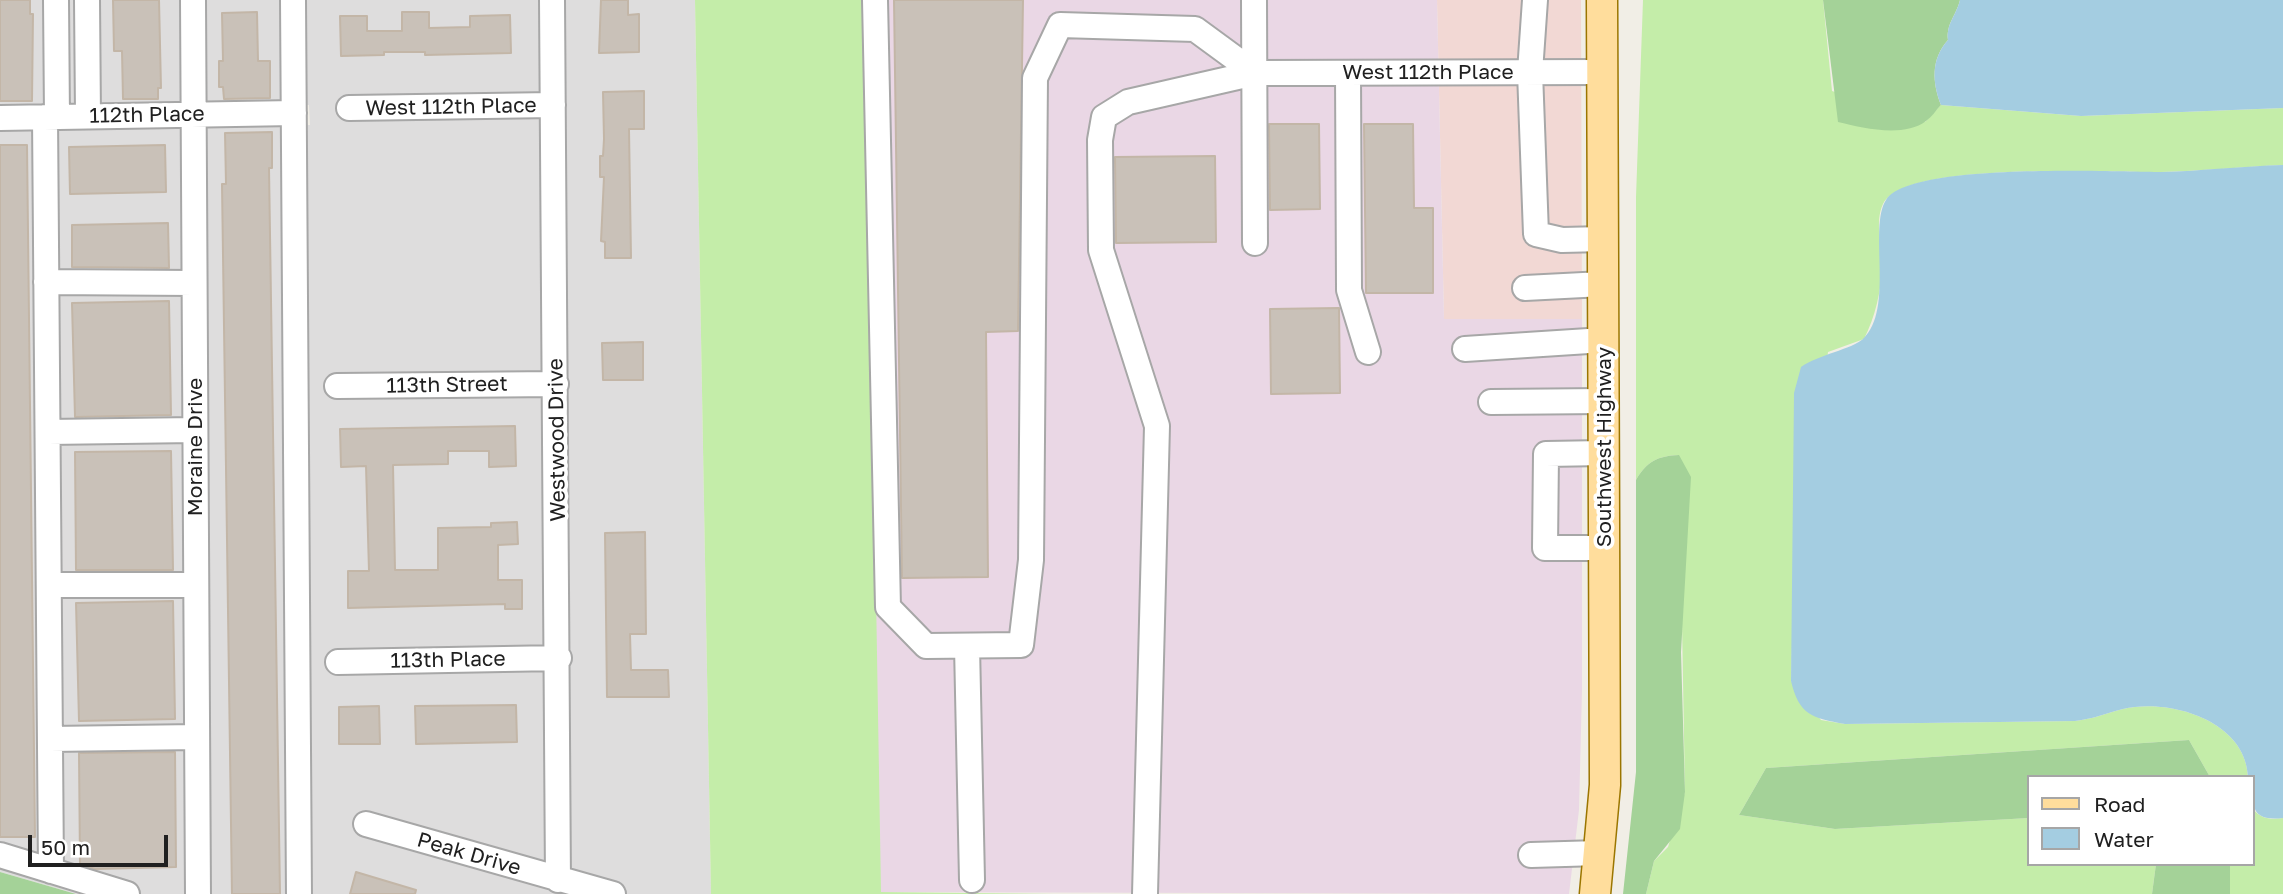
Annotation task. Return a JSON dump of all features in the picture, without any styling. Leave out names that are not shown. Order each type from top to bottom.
[{"type":"main road","name":"Southwest Highway","points":[[1595,894],[1605,785],[1602,0]]},
{"type":"street","points":[[51,871],[46,282],[56,0]]},
{"type":"street","points":[[87,0],[88,116]]},
{"type":"street","name":"Moraine Drive","points":[[192,0],[198,894]]},
{"type":"street","points":[[293,0],[299,894]]},
{"type":"street","name":"Westwood Drive","points":[[552,0],[559,658],[558,880]]},
{"type":"street","points":[[875,0],[888,607],[926,646],[1021,645],[1031,547],[1035,78],[1060,25],[1195,29],[1255,73]]},
{"type":"street","points":[[1254,0],[1255,243]]},
{"type":"street","points":[[1535,0],[1530,72],[1536,234],[1562,240],[1603,239]]},
{"type":"street","name":"West 112th Place","points":[[1145,894],[1157,426],[1101,250],[1100,140],[1104,117],[1128,102],[1255,73],[1602,72]]},
{"type":"street","points":[[1348,73],[1349,290],[1368,352]]},
{"type":"street","name":"West 112th Place","points":[[349,108],[554,105]]},
{"type":"street","name":"112th Place","points":[[0,117],[294,113]]},
{"type":"street","points":[[46,282],[194,283]]},
{"type":"street","points":[[1525,288],[1603,284]]},
{"type":"street","points":[[1465,349],[1604,341]]},
{"type":"street","name":"113th Street","points":[[338,386],[556,384]]},
{"type":"street","points":[[1491,402],[1604,401]]},
{"type":"street","points":[[48,432],[195,430]]},
{"type":"street","points":[[1604,453],[1546,454],[1545,548],[1605,548]]},
{"type":"street","points":[[49,585],[196,585]]},
{"type":"street","points":[[967,646],[972,880]]},
{"type":"street","name":"113th Place","points":[[338,662],[559,658]]},
{"type":"street","points":[[50,739],[197,737]]},
{"type":"street","name":"Peak Drive","points":[[366,824],[613,894]]},
{"type":"street","points":[[1531,855],[1599,853]]},
{"type":"street","points":[[0,855],[127,894]]},
{"type":"shaded area","points":[[0,0],[695,0],[711,894],[76,894],[0,872],[0,131],[310,125],[309,105],[0,107]]},
{"type":"shaded area","points":[[866,0],[1437,0],[1444,319],[1582,319],[1582,690],[1579,810],[1569,894],[880,892]]},
{"type":"shaded area","points":[[1437,0],[1581,0],[1582,319],[1444,319]]},
{"type":"green space","points":[[695,0],[866,0],[881,892],[1054,894],[711,894]]},
{"type":"green space","points":[[1643,0],[1823,0],[1832,91],[1925,122],[1941,105],[2081,116],[2283,108],[2283,165],[2161,172],[2058,171],[1968,175],[1929,181],[1899,190],[1883,204],[1879,219],[1881,276],[1871,322],[1864,339],[1828,352],[1792,647],[1791,681],[1821,720],[1845,724],[2075,721],[2123,709],[2162,707],[2183,711],[2220,728],[2234,741],[2244,758],[2248,775],[2209,775],[2189,740],[1766,768],[1739,815],[1835,829],[2028,818],[2028,866],[2156,866],[2152,894],[1646,894],[1654,861],[1668,847],[1685,792],[1679,455],[1654,461],[1644,468],[1636,480],[1636,197]]},
{"type":"green space","points":[[1823,0],[1960,0],[1950,25],[1948,40],[1936,63],[1936,88],[1941,105],[1928,119],[1917,126],[1895,130],[1871,129],[1838,122]]},
{"type":"green space","points":[[1679,455],[1691,477],[1681,652],[1685,792],[1680,829],[1654,861],[1646,894],[1623,894],[1636,772],[1636,480],[1644,468],[1654,461]]},
{"type":"green space","points":[[2189,740],[2209,775],[2028,775],[2028,818],[1835,829],[1739,815],[1766,768]]},
{"type":"green space","points":[[2255,811],[2267,818],[2283,818],[2283,894],[2230,894],[2230,866],[2255,866]]},
{"type":"green space","points":[[2156,866],[2230,866],[2230,894],[2152,894]]},
{"type":"green space","points":[[0,872],[76,894],[0,894]]},
{"type":"water","points":[[1960,0],[2283,0],[2283,108],[2081,116],[1941,105],[1936,88],[1936,63],[1948,40],[1950,25]]},
{"type":"water","points":[[2283,165],[2283,818],[2258,814],[2255,809],[2255,775],[2248,775],[2244,758],[2234,741],[2220,728],[2183,711],[2142,706],[2075,721],[1845,724],[1824,720],[1809,713],[1798,701],[1791,681],[1794,393],[1801,367],[1858,343],[1872,326],[1878,309],[1879,229],[1886,200],[1902,188],[1971,174],[2161,172]]},
{"type":"building","points":[[0,0],[30,0],[30,14],[33,14],[32,101],[0,101]]},
{"type":"building","points":[[113,0],[159,0],[161,88],[158,88],[158,99],[123,99],[122,51],[114,51]]},
{"type":"building","points":[[601,0],[628,0],[628,15],[639,14],[639,52],[599,53]]},
{"type":"building","points":[[894,0],[1023,0],[1018,331],[986,332],[988,577],[902,578]]},
{"type":"building","points":[[257,12],[258,61],[270,61],[270,98],[224,99],[223,87],[219,87],[219,61],[223,61],[222,13]]},
{"type":"building","points":[[402,12],[429,12],[429,28],[470,27],[470,16],[510,15],[511,53],[425,55],[425,52],[384,52],[384,55],[341,56],[340,16],[367,16],[367,31],[402,31]]},
{"type":"building","points":[[644,91],[644,129],[629,129],[631,258],[605,258],[605,242],[601,241],[604,177],[600,177],[600,156],[603,156],[604,139],[603,92]]},
{"type":"building","points":[[1269,124],[1319,124],[1320,209],[1270,210]]},
{"type":"building","points":[[1364,124],[1413,124],[1414,208],[1433,208],[1433,293],[1366,293]]},
{"type":"building","points":[[272,132],[272,168],[269,168],[280,894],[232,894],[222,184],[226,184],[225,133]]},
{"type":"building","points":[[0,145],[27,145],[35,837],[0,837]]},
{"type":"building","points":[[165,145],[166,192],[70,194],[69,147]]},
{"type":"building","points":[[1215,156],[1216,242],[1116,243],[1115,157]]},
{"type":"building","points":[[168,223],[169,268],[72,267],[72,225]]},
{"type":"building","points":[[169,301],[171,415],[75,417],[72,303]]},
{"type":"building","points":[[1339,308],[1340,393],[1271,394],[1270,309]]},
{"type":"building","points":[[643,342],[643,380],[603,380],[602,343]]},
{"type":"building","points":[[515,426],[516,466],[489,467],[489,451],[448,451],[448,464],[393,465],[395,570],[438,570],[438,528],[491,527],[491,523],[517,522],[518,544],[498,545],[498,580],[522,580],[522,609],[505,609],[505,604],[348,608],[348,571],[369,571],[366,466],[341,467],[340,429]]},
{"type":"building","points":[[171,451],[173,570],[76,570],[75,452]]},
{"type":"building","points":[[645,532],[646,634],[630,634],[631,670],[668,670],[669,697],[607,697],[605,533]]},
{"type":"building","points":[[173,601],[175,719],[79,721],[76,603]]},
{"type":"building","points":[[516,705],[517,742],[416,744],[415,706]]},
{"type":"building","points":[[379,706],[380,744],[339,744],[339,707]]},
{"type":"building","points":[[175,752],[176,867],[95,869],[80,864],[79,753]]},
{"type":"building","points":[[356,872],[416,890],[415,894],[350,894]]}]
